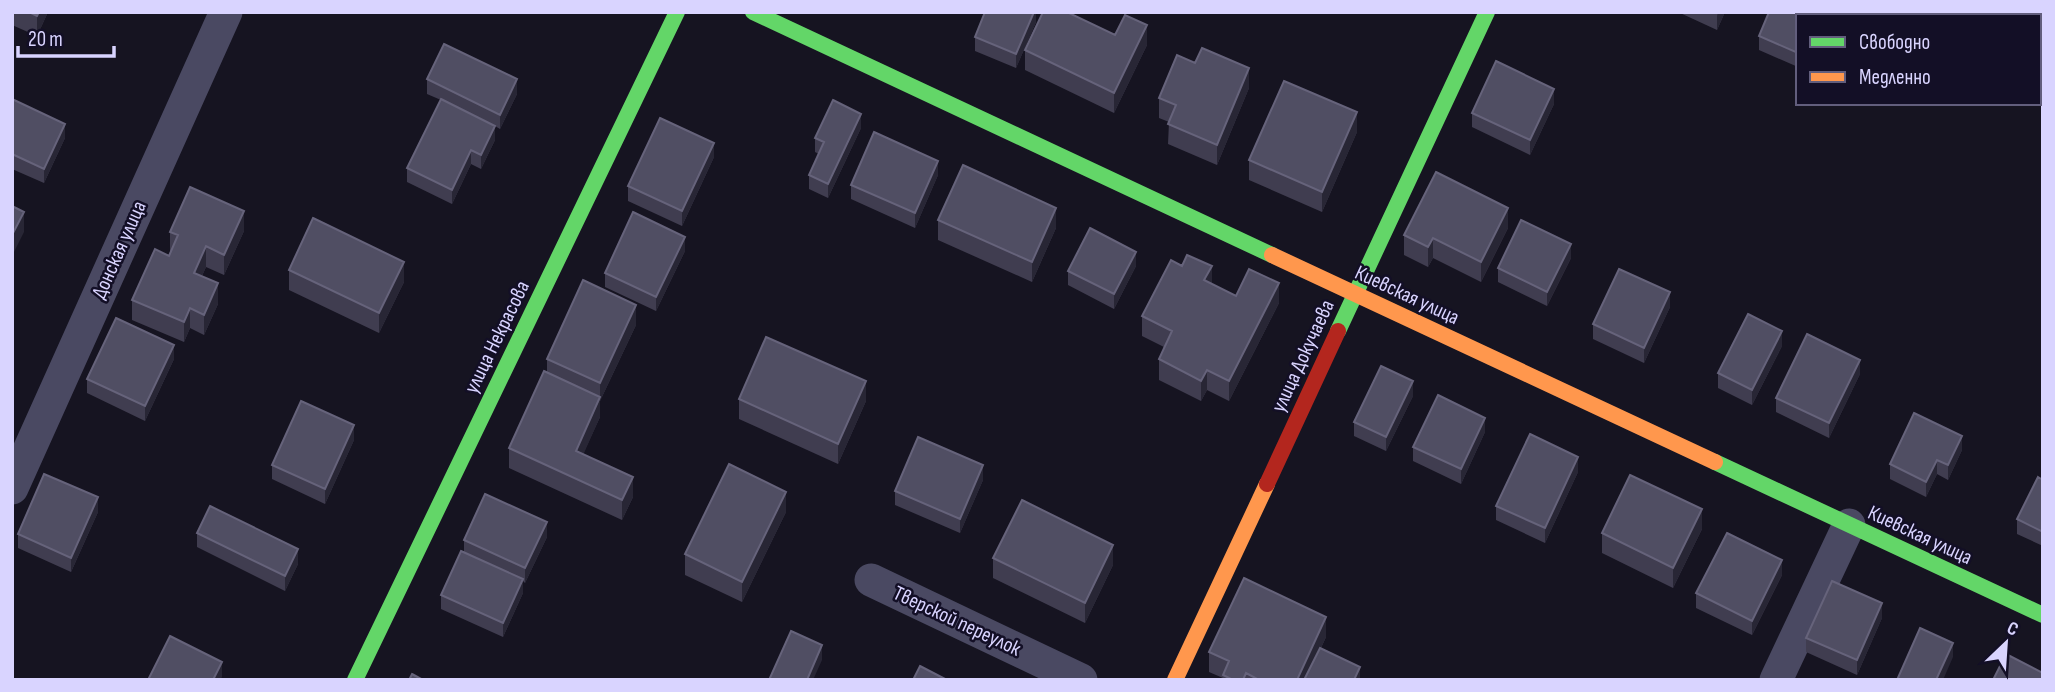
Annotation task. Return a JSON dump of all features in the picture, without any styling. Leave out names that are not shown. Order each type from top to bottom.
[{"type":"street","name":"Донская улица","points":[[12,488],[226,12]]},
{"type":"street","name":"улица Некрасова","points":[[355,680],[677,12]]},
{"type":"street","name":"Киевская улица","points":[[753,12],[2043,615]]},
{"type":"street","name":"улица Докучаева","points":[[1175,680],[1487,12]]},
{"type":"street","points":[[1776,680],[1849,525]]},
{"type":"street","name":"Тверской переулок","points":[[871,580],[1081,680]]},
{"type":"building","points":[[985,12],[1034,12],[1016,54],[975,37]]},
{"type":"building","points":[[1043,12],[1067,12],[1115,35],[1125,15],[1147,25],[1114,93],[1025,50]]},
{"type":"building","points":[[1769,12],[1820,12],[1796,14],[1796,52],[1759,36]]},
{"type":"building","points":[[444,44],[517,79],[500,115],[427,79]]},
{"type":"building","points":[[1202,48],[1249,68],[1217,145],[1168,124],[1176,105],[1159,98],[1177,55],[1195,63]]},
{"type":"building","points":[[1496,61],[1554,89],[1530,140],[1472,113]]},
{"type":"building","points":[[1284,81],[1357,112],[1322,192],[1249,160]]},
{"type":"building","points":[[12,99],[65,124],[44,169],[12,154]]},
{"type":"building","points":[[441,99],[495,126],[481,155],[471,150],[452,190],[407,168]]},
{"type":"building","points":[[833,100],[861,114],[828,184],[809,175],[824,142],[815,138]]},
{"type":"building","points":[[660,118],[714,143],[682,211],[628,186]]},
{"type":"building","points":[[874,132],[938,161],[915,213],[851,185]]},
{"type":"building","points":[[963,165],[1056,208],[1032,262],[938,220]]},
{"type":"building","points":[[1436,172],[1508,208],[1481,262],[1433,238],[1428,247],[1404,235]]},
{"type":"building","points":[[190,187],[244,211],[224,255],[206,246],[194,273],[218,283],[204,315],[190,308],[184,322],[132,300],[155,249],[169,256],[178,235],[170,232]]},
{"type":"building","points":[[12,206],[24,212],[12,235]]},
{"type":"building","points":[[633,212],[685,237],[656,297],[605,273]]},
{"type":"building","points":[[313,218],[404,262],[379,313],[289,270]]},
{"type":"building","points":[[1521,220],[1571,244],[1547,292],[1498,268]]},
{"type":"building","points":[[1090,228],[1136,252],[1114,294],[1068,271]]},
{"type":"building","points":[[1187,255],[1212,266],[1204,280],[1236,296],[1249,269],[1279,283],[1229,381],[1207,370],[1201,381],[1159,359],[1172,331],[1142,316],[1171,260],[1182,266]]},
{"type":"building","points":[[1619,269],[1670,292],[1644,348],[1593,324]]},
{"type":"building","points":[[583,280],[636,305],[600,383],[547,359]]},
{"type":"building","points":[[1748,314],[1782,331],[1752,390],[1718,373]]},
{"type":"building","points":[[116,318],[174,345],[145,406],[87,379]]},
{"type":"building","points":[[1807,334],[1860,360],[1829,423],[1776,398]]},
{"type":"building","points":[[766,337],[866,381],[838,444],[739,399]]},
{"type":"building","points":[[1381,366],[1413,381],[1386,437],[1354,422]]},
{"type":"building","points":[[544,371],[600,397],[576,451],[633,477],[622,500],[509,448]]},
{"type":"building","points":[[1438,395],[1485,418],[1461,469],[1413,447]]},
{"type":"building","points":[[301,401],[354,425],[325,489],[272,465]]},
{"type":"building","points":[[1914,413],[1962,436],[1948,465],[1937,460],[1926,482],[1890,464]]},
{"type":"building","points":[[1530,434],[1578,457],[1545,528],[1496,506]]},
{"type":"building","points":[[918,437],[983,465],[960,519],[895,491]]},
{"type":"building","points":[[729,464],[786,492],[742,582],[685,554]]},
{"type":"building","points":[[44,474],[98,497],[71,558],[18,534]]},
{"type":"building","points":[[1630,475],[1702,509],[1673,568],[1602,533]]},
{"type":"building","points":[[2038,477],[2043,480],[2043,532],[2017,519]]},
{"type":"building","points":[[485,494],[547,522],[525,568],[464,540]]},
{"type":"building","points":[[1022,500],[1113,545],[1085,603],[993,558]]},
{"type":"building","points":[[210,506],[298,549],[285,576],[197,533]]},
{"type":"building","points":[[1727,533],[1782,560],[1752,621],[1696,593]]},
{"type":"building","points":[[461,551],[523,579],[503,623],[441,595]]},
{"type":"building","points":[[1244,578],[1326,617],[1297,680],[1259,680],[1246,673],[1243,680],[1233,680],[1223,675],[1229,661],[1209,652]]},
{"type":"building","points":[[1832,581],[1882,603],[1857,660],[1806,638]]},
{"type":"building","points":[[1920,628],[1953,643],[1936,680],[1897,680]]},
{"type":"building","points":[[791,631],[822,645],[807,680],[769,680]]},
{"type":"building","points":[[170,636],[222,662],[213,680],[148,680]]},
{"type":"building","points":[[1320,648],[1360,667],[1354,680],[1304,680]]},
{"type":"building","points":[[2006,654],[2043,673],[2043,680],[1993,680]]},
{"type":"building","points":[[920,666],[947,680],[913,680]]},
{"type":"building","points":[[412,674],[423,680],[409,680]]},
{"type":"traffic: fast","points":[[355,680],[677,12]]},
{"type":"traffic: fast","points":[[753,12],[1272,255]]},
{"type":"traffic: fast","points":[[1338,331],[1487,12]]},
{"type":"traffic: fast","points":[[1715,462],[2043,615]]},
{"type":"traffic: slow","points":[[1272,255],[1715,462]]},
{"type":"traffic: slow","points":[[1175,680],[1267,484]]},
{"type":"traffic: jam","points":[[1267,484],[1338,331]]}]
